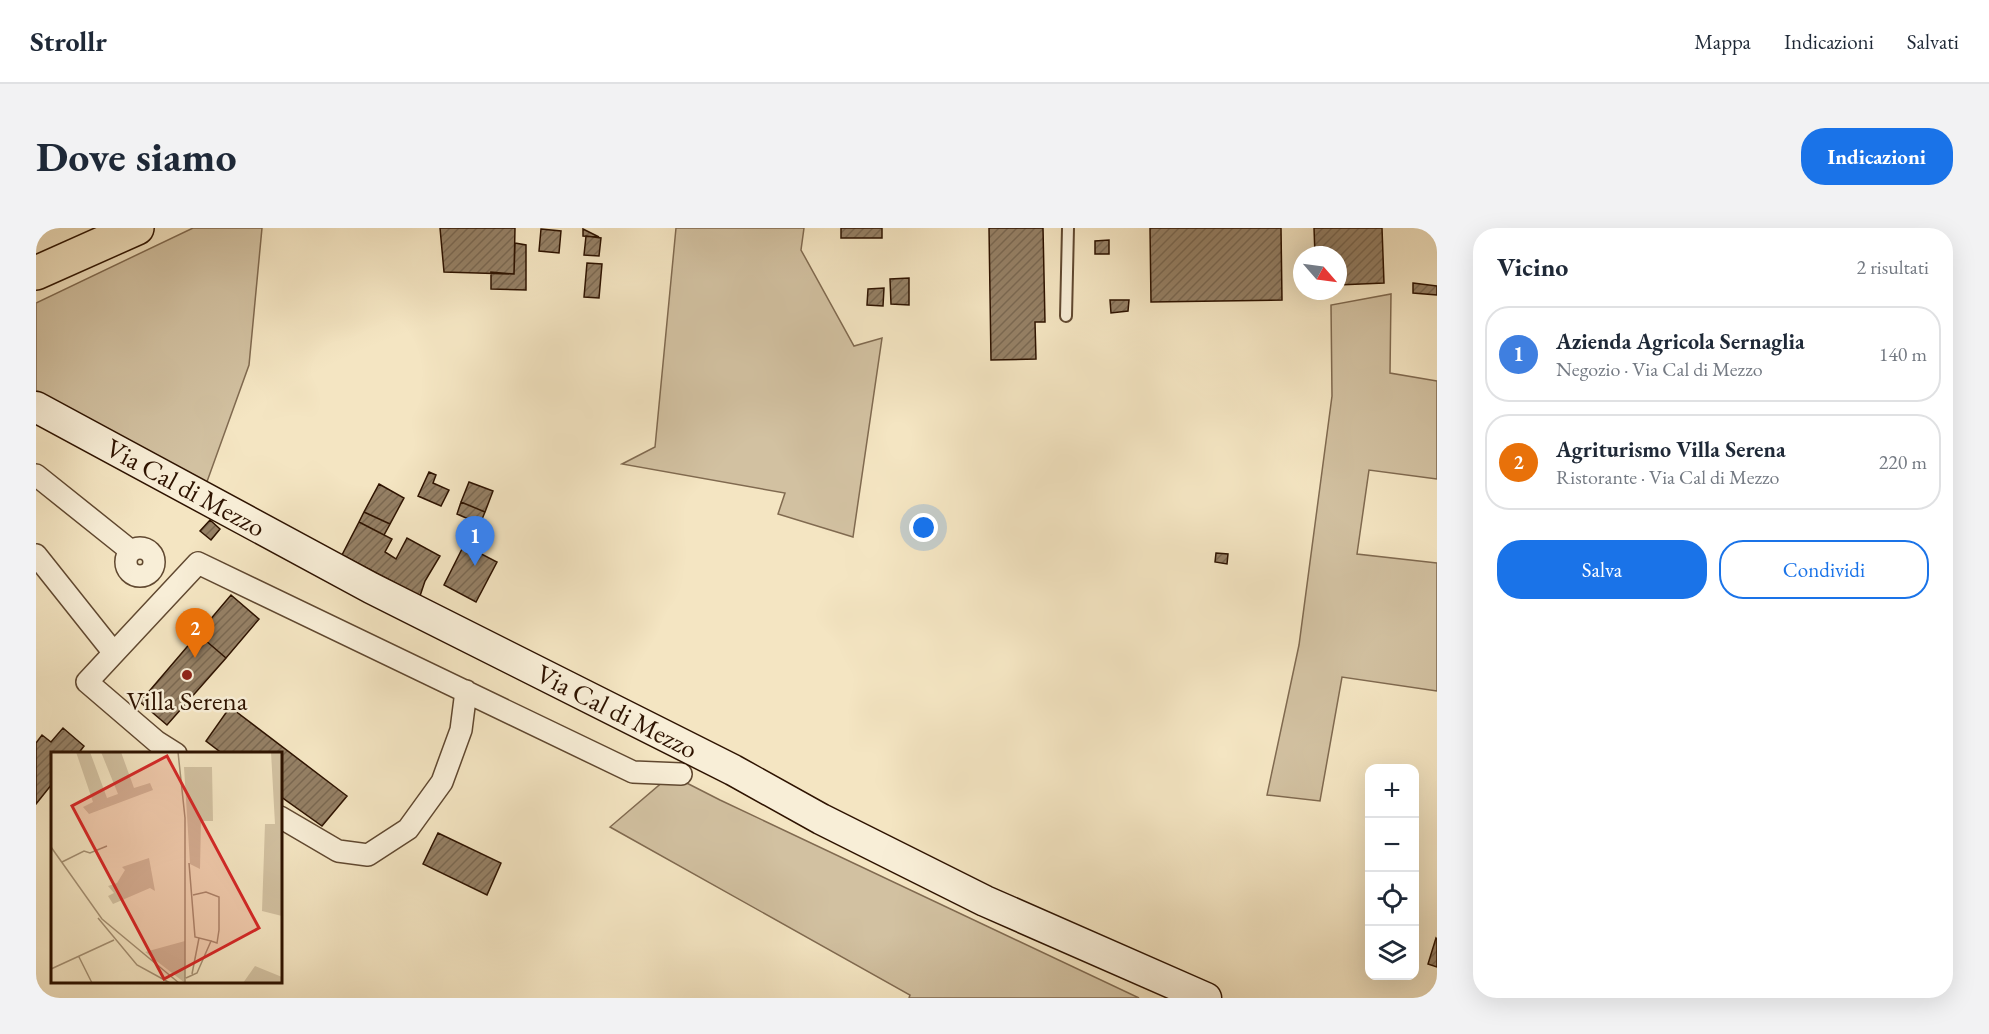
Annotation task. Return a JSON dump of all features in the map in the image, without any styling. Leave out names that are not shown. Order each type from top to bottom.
[{"type":"main road","points":[[36,273],[137,228]]},
{"type":"street","name":"Via Cal di Mezzo","points":[[36,407],[371,588],[733,770],[821,819],[984,901],[1206,998]]},
{"type":"street","points":[[36,475],[131,551],[146,549],[153,556],[153,567],[147,574],[173,589]]},
{"type":"street","points":[[36,555],[114,653]]},
{"type":"street","points":[[174,752],[157,742],[87,682],[198,562],[633,772],[681,774]]},
{"type":"street","points":[[282,818],[338,851],[368,855],[408,829],[442,782],[461,730],[466,692]]},
{"type":"lane","points":[[1066,316],[1068,228]]},
{"type":"shaded area","points":[[193,228],[262,228],[249,365],[204,490],[36,400],[36,303]]},
{"type":"shaded area","points":[[676,228],[804,228],[801,250],[854,346],[882,338],[853,537],[778,514],[785,493],[622,464],[655,447]]},
{"type":"shaded area","points":[[1391,294],[1390,373],[1437,381],[1437,479],[1369,470],[1357,554],[1437,563],[1437,691],[1342,677],[1320,801],[1267,795],[1299,645],[1332,396],[1331,305]]},
{"type":"shaded area","points":[[671,775],[1139,998],[909,998],[910,995],[610,827]]},
{"type":"building","points":[[440,228],[515,228],[514,274],[444,272]]},
{"type":"building","points":[[841,228],[882,228],[882,238],[841,238]]},
{"type":"building","points":[[989,228],[1043,228],[1045,322],[1035,322],[1036,359],[991,360]]},
{"type":"building","points":[[1150,228],[1281,228],[1282,300],[1151,302]]},
{"type":"building","points":[[1314,228],[1382,228],[1384,283],[1347,285],[1347,246],[1315,246]]},
{"type":"building","points":[[541,229],[561,231],[559,253],[539,251]]},
{"type":"building","points":[[583,229],[599,237],[583,236]]},
{"type":"building","points":[[586,236],[601,238],[599,256],[584,255]]},
{"type":"building","points":[[1109,240],[1109,254],[1095,254],[1095,241]]},
{"type":"building","points":[[515,243],[526,245],[526,290],[491,289],[491,272],[514,274]]},
{"type":"building","points":[[587,263],[602,264],[599,298],[584,297]]},
{"type":"building","points":[[909,278],[909,305],[891,304],[890,279]]},
{"type":"building","points":[[1413,283],[1437,286],[1437,295],[1413,293]]},
{"type":"building","points":[[884,288],[883,306],[867,305],[868,289]]},
{"type":"building","points":[[1110,300],[1129,300],[1128,311],[1111,313]]},
{"type":"building","points":[[429,472],[436,475],[433,483],[449,490],[441,506],[418,496]]},
{"type":"building","points":[[469,482],[493,491],[485,512],[461,502]]},
{"type":"building","points":[[379,484],[404,498],[390,524],[364,512]]},
{"type":"building","points":[[461,502],[485,512],[480,524],[457,514]]},
{"type":"building","points":[[364,512],[390,524],[384,535],[359,522]]},
{"type":"building","points":[[210,520],[220,529],[211,540],[200,531]]},
{"type":"building","points":[[359,522],[392,539],[385,552],[396,559],[407,538],[440,556],[425,581],[420,596],[342,555]]},
{"type":"building","points":[[464,545],[497,562],[476,602],[444,585]]},
{"type":"building","points":[[1216,553],[1228,554],[1227,564],[1215,562]]},
{"type":"building","points":[[231,595],[259,619],[226,658],[198,634]]},
{"type":"building","name":"Villa Serena","points":[[198,634],[226,658],[167,725],[140,702]]},
{"type":"building","points":[[230,707],[347,796],[322,826],[282,797],[282,752],[220,752],[206,741]]},
{"type":"building","points":[[63,728],[84,746],[80,752],[51,752],[51,785],[36,804],[36,743],[42,735],[51,742]]},
{"type":"building","points":[[438,833],[501,863],[487,895],[423,864]]},
{"type":"building","points":[[1437,939],[1437,967],[1428,964]]},
{"type":"place","name":"Azienda Agricola Sernaglia","points":[[475,566]]},
{"type":"place","name":"Agriturismo Villa Serena","points":[[195,658]]},
{"type":"place","name":"Villa Serena","points":[[187,675]]}]
